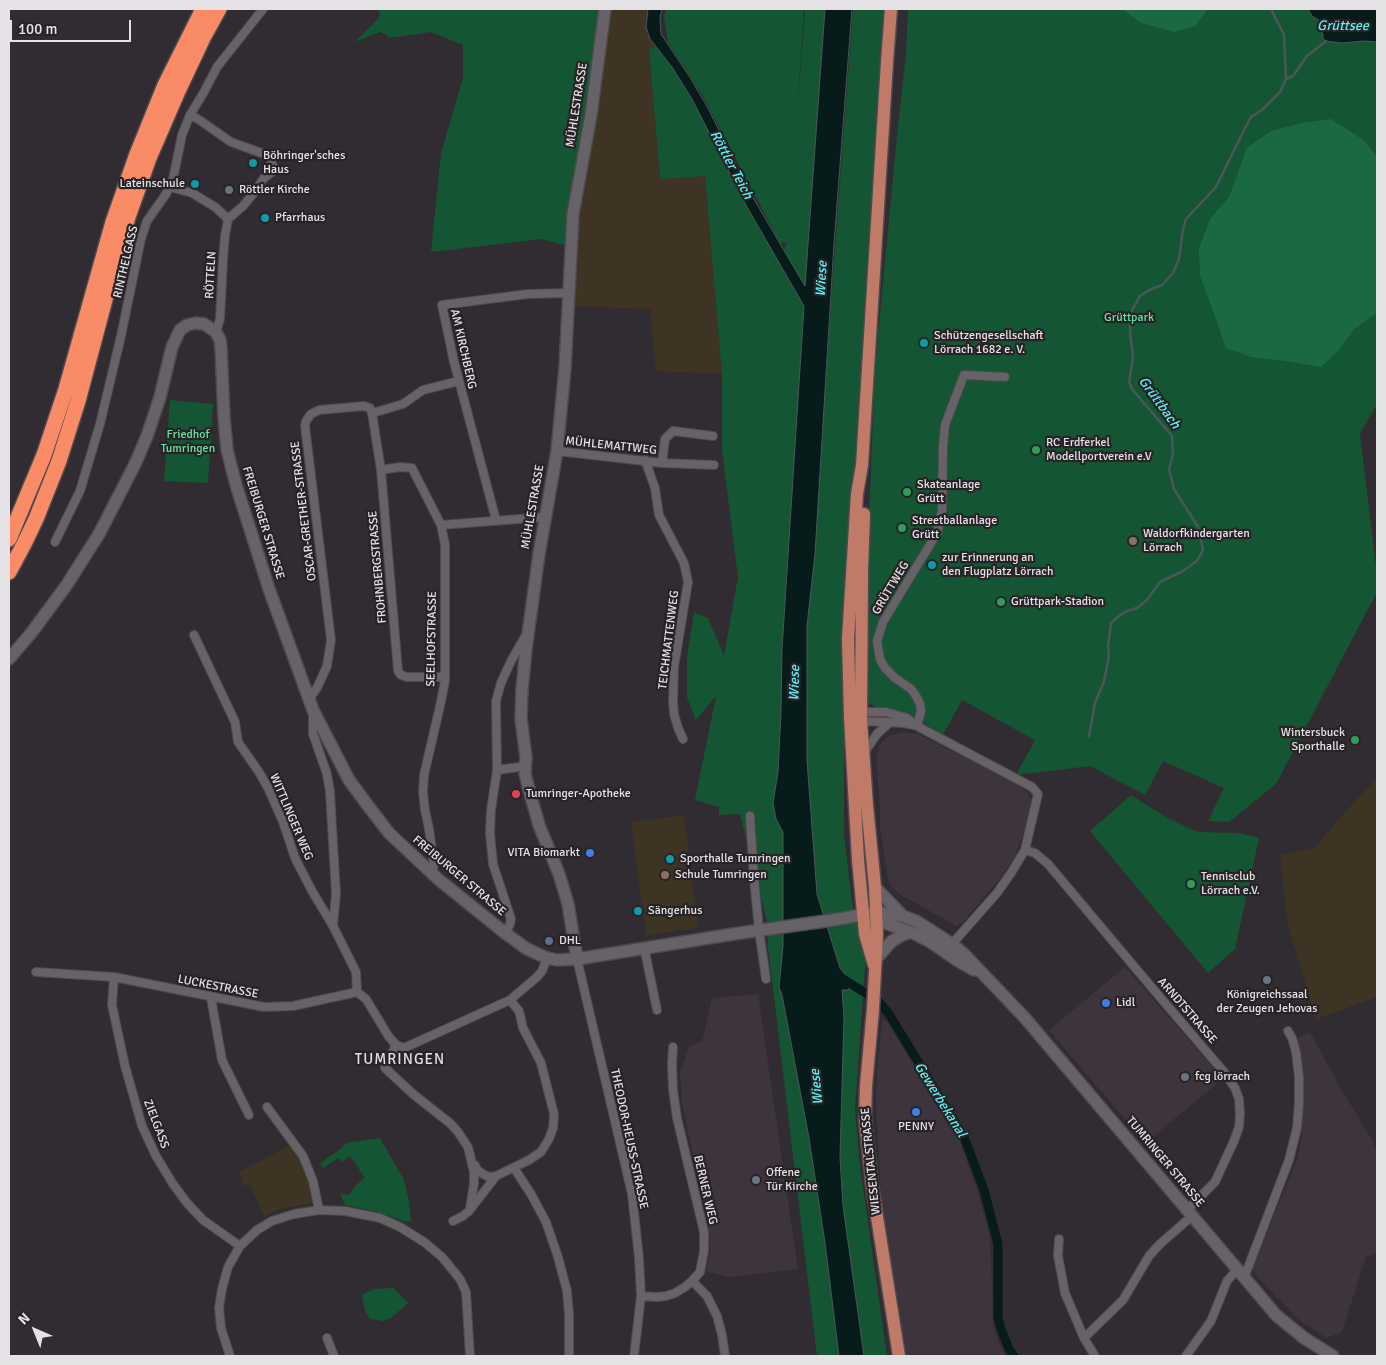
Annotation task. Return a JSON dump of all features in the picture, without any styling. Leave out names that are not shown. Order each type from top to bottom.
[{"type":"highway","points":[[9,572],[36,519],[59,461],[75,410],[128,217],[149,158],[168,94],[203,9]]},
{"type":"highway","points":[[10,538],[44,455],[66,389],[113,222],[137,154],[168,94],[219,9]]},
{"type":"main road","points":[[874,963],[875,887],[848,639],[857,494],[862,464],[891,9]]},
{"type":"main road","points":[[857,717],[853,794],[862,914],[865,934],[874,963]]},
{"type":"main road","name":"WIESENTALSTRASSE","points":[[874,963],[873,1010],[865,1119],[872,1185],[899,1356]]},
{"type":"street","name":"RINTHELGASS","points":[[55,542],[80,491],[100,424],[141,240],[147,221],[174,179],[182,135],[190,115],[217,67],[263,9]]},
{"type":"street","name":"MÜHLESTRASSE","points":[[577,959],[568,904],[559,874],[539,825],[531,796],[526,774],[521,719],[528,632],[557,451],[565,368],[573,214],[591,115],[604,9]]},
{"type":"street","points":[[170,187],[192,193],[228,219],[243,206],[264,178],[272,172],[273,166],[270,158],[230,142],[190,115]]},
{"type":"street","name":"RÖTTELN","points":[[216,332],[220,319],[223,252],[228,219]]},
{"type":"street","name":"AM KIRCHBERG","points":[[496,520],[459,381],[442,306],[528,294],[568,294]]},
{"type":"street","points":[[9,659],[32,632],[66,586],[94,542],[114,505],[147,436],[160,397],[172,347],[180,330],[196,323],[204,324],[216,332]]},
{"type":"street","name":"FREIBURGER STRASSE","points":[[216,332],[222,348],[227,450],[269,589],[311,705],[349,780],[359,794],[390,833],[432,874],[507,929],[527,950],[557,960],[577,959],[862,914]]},
{"type":"street","name":"GRÜTTWEG","points":[[916,726],[921,712],[920,704],[911,689],[885,668],[880,659],[877,641],[883,622],[937,534],[942,511],[944,425],[964,375],[1005,377]]},
{"type":"street","name":"OSCAR-GRETHER-STRASSE","points":[[311,705],[327,666],[331,640],[305,426],[311,414],[319,410],[364,406],[370,408],[372,412],[403,404],[423,390],[459,381]]},
{"type":"street","name":"FROHNBERGSTRASSE","points":[[372,412],[381,470],[398,671],[401,675],[407,677],[445,678]]},
{"type":"street","name":"MÜHLEMATTWEG","points":[[662,463],[664,439],[674,431],[713,436]]},
{"type":"street","name":"MÜHLEMATTWEG","points":[[557,451],[662,463],[714,465]]},
{"type":"street","name":"TEICHMATTENWEG","points":[[645,460],[655,488],[659,515],[684,563],[688,582],[674,667],[673,701],[678,728],[684,739]]},
{"type":"street","name":"SEELHOFSTRASSE","points":[[381,470],[400,467],[412,468],[441,525],[445,544],[445,678],[424,775],[423,792],[434,864],[432,874]]},
{"type":"street","points":[[441,525],[545,517]]},
{"type":"street","points":[[507,929],[511,919],[491,853],[491,810],[497,770],[496,702],[501,683],[511,661],[528,632]]},
{"type":"street","name":"WITTLINGER WEG","points":[[194,635],[235,722],[238,742],[260,772],[283,822],[295,858],[356,972],[358,992]]},
{"type":"street","points":[[311,705],[314,734],[327,774],[330,792],[336,894],[333,926]]},
{"type":"street","points":[[857,717],[886,712],[907,718],[916,726]]},
{"type":"street","points":[[857,717],[916,726],[1032,787],[1038,794],[1025,850],[997,893],[948,948]]},
{"type":"street","points":[[862,754],[877,734],[889,723]]},
{"type":"street","points":[[497,770],[526,766]]},
{"type":"street","points":[[750,816],[754,880],[758,915],[762,929],[766,979]]},
{"type":"street","name":"ARNDTSTRASSE","points":[[1025,850],[1035,853],[1048,864],[1224,1072],[1235,1088],[1239,1099],[1239,1127],[1215,1182],[1149,1256],[1123,1300],[1084,1338]]},
{"type":"street","points":[[875,887],[903,916]]},
{"type":"street","name":"TUMRINGER STRASSE","points":[[862,914],[903,916],[923,925],[948,948],[958,961],[984,976],[1029,1023],[1276,1315],[1304,1338],[1333,1356]]},
{"type":"street","name":"TUMRINGER STRASSE","points":[[876,916],[948,948]]},
{"type":"street","points":[[874,963],[892,941],[912,932]]},
{"type":"street","points":[[644,947],[657,1010]]},
{"type":"street","points":[[358,992],[366,999],[389,1037],[396,1045],[404,1048],[510,1000],[537,977],[542,971],[547,958]]},
{"type":"street","name":"THEODOR-HEUSS-STRASSE","points":[[577,959],[632,1194],[642,1296],[634,1356]]},
{"type":"street","name":"LUCKESTRASSE","points":[[36,972],[114,977],[264,1008],[293,1006],[358,992]]},
{"type":"street","name":"ZIELGASS","points":[[114,977],[112,1006],[125,1066],[142,1126],[156,1156],[187,1203],[203,1220],[240,1246]]},
{"type":"street","points":[[211,998],[222,1060],[249,1115]]},
{"type":"street","points":[[472,1161],[477,1170],[483,1174],[489,1177],[496,1176],[541,1152],[549,1140],[552,1128],[554,1114],[541,1063],[523,1028],[518,1011],[510,1000]]},
{"type":"street","points":[[1186,1356],[1211,1321],[1227,1281],[1240,1274],[1292,1152],[1297,1128],[1299,1103],[1296,1052],[1288,1032]]},
{"type":"street","points":[[396,1045],[385,1068],[413,1094],[451,1124],[468,1147],[472,1161],[474,1183],[469,1211]]},
{"type":"street","name":"BERNER WEG","points":[[673,1047],[673,1090],[677,1118],[704,1232],[704,1251],[700,1272],[692,1281]]},
{"type":"street","points":[[267,1107],[303,1156],[313,1181],[319,1210]]},
{"type":"street","points":[[514,1168],[546,1222],[558,1257],[567,1291],[570,1315],[569,1356]]},
{"type":"street","points":[[452,1221],[469,1211],[496,1176]]},
{"type":"street","points":[[230,1356],[222,1328],[219,1308],[228,1267],[240,1246],[256,1230],[272,1222],[294,1214],[319,1210],[345,1211],[380,1218],[400,1227],[424,1242],[442,1257],[460,1279],[466,1292],[470,1356]]},
{"type":"street","points":[[1059,1239],[1058,1256],[1065,1293],[1084,1338],[1095,1356]]},
{"type":"street","points":[[642,1296],[666,1296],[675,1293],[692,1281],[707,1296],[717,1316],[725,1356]]},
{"type":"street","points":[[327,1338],[334,1356]]},
{"type":"shaded area","points":[[605,9],[648,9],[647,33],[656,47],[649,50],[660,178],[705,176],[722,374],[656,371],[650,309],[568,306],[573,214]]},
{"type":"shaded area","points":[[902,732],[918,734],[988,769],[1022,788],[1029,794],[1032,802],[1015,856],[999,880],[963,922],[956,926],[903,896],[893,889],[888,879],[880,829],[877,756],[880,744],[889,736]]},
{"type":"shaded area","points":[[1377,778],[1377,997],[1316,1019],[1288,925],[1280,855],[1314,848]]},
{"type":"shaded area","name":"Schule Tumringen","points":[[684,815],[698,928],[646,935],[631,822]]},
{"type":"shaded area","points":[[1125,967],[1223,1079],[1145,1143],[1049,1030]]},
{"type":"shaded area","points":[[758,994],[798,1269],[729,1277],[705,1271],[710,1251],[708,1226],[682,1103],[680,1074],[689,1046],[702,1042],[712,998]]},
{"type":"shaded area","points":[[882,1020],[886,1020],[960,1141],[977,1190],[989,1234],[993,1327],[1006,1356],[903,1356],[882,1213],[876,1105],[877,1069]]},
{"type":"shaded area","points":[[1310,1032],[1342,1091],[1373,1141],[1377,1155],[1377,1253],[1366,1257],[1342,1332],[1326,1338],[1298,1319],[1257,1277],[1252,1269],[1298,1157],[1304,1097],[1297,1039]]},
{"type":"shaded area","points":[[293,1144],[310,1180],[313,1203],[280,1209],[264,1216],[250,1185],[244,1186],[239,1172]]},
{"type":"green space","points":[[378,9],[600,9],[571,247],[542,239],[431,252],[441,153],[463,78],[463,45],[431,32],[389,38],[380,32],[355,42],[377,20],[380,15]]},
{"type":"green space","points":[[666,9],[804,9],[796,128],[805,9],[825,9],[805,287],[784,250],[787,242],[780,243],[703,96],[668,42],[664,17]]},
{"type":"green space","points":[[853,9],[885,9],[844,630],[844,834],[852,903],[866,953],[855,1109],[859,1159],[887,1356],[864,1356],[843,1206],[840,1157],[844,1018],[842,990],[846,976],[840,968],[817,894],[807,760],[807,626]]},
{"type":"green space","name":"Grüttpark","points":[[908,9],[1308,9],[1312,16],[1319,21],[1326,41],[1341,43],[1377,42],[1377,404],[1360,434],[1377,575],[1377,592],[1276,784],[1229,822],[1208,821],[1224,788],[1163,761],[1145,795],[1090,766],[1016,775],[1035,740],[962,700],[943,735],[910,714],[876,707],[869,703],[866,695],[864,644],[875,367],[906,53]]},
{"type":"green space","points":[[1122,9],[1208,9],[1195,26],[1174,32],[1141,23]]},
{"type":"green space","points":[[656,47],[672,67],[692,99],[747,207],[804,306],[782,649],[778,772],[773,803],[776,819],[783,832],[783,946],[779,987],[809,1138],[825,1243],[839,1356],[817,1356],[768,947],[767,922],[740,814],[719,815],[719,807],[695,800],[716,696],[696,720],[687,697],[687,658],[694,612],[708,618],[724,656],[738,577],[722,450],[722,374],[705,176],[660,179],[649,49]]},
{"type":"green space","points":[[1331,119],[1362,139],[1377,156],[1377,313],[1354,329],[1340,349],[1321,367],[1251,357],[1226,348],[1200,275],[1199,248],[1210,219],[1229,197],[1247,148],[1271,131],[1302,123]]},
{"type":"green space","name":"Friedhof Tumringen","points":[[170,400],[213,404],[208,483],[164,481]]},
{"type":"green space","name":"Tennisclub Lörrach e.V.","points":[[1131,795],[1169,819],[1198,832],[1239,833],[1259,838],[1235,949],[1208,973],[1090,831]]},
{"type":"green space","points":[[380,1138],[404,1180],[411,1221],[403,1221],[374,1211],[345,1205],[340,1193],[350,1194],[356,1185],[365,1178],[350,1156],[342,1162],[339,1158],[323,1168],[320,1163],[341,1149],[346,1143]]},
{"type":"green space","points":[[394,1288],[408,1303],[391,1318],[383,1321],[370,1319],[365,1311],[362,1295],[374,1289]]},
{"type":"water","points":[[648,9],[662,9],[660,17],[661,34],[708,108],[749,191],[805,286],[825,9],[852,9],[834,244],[815,554],[807,626],[807,760],[817,894],[840,968],[849,978],[849,990],[842,990],[844,1018],[840,1157],[843,1206],[864,1356],[839,1356],[825,1243],[809,1138],[779,987],[783,946],[783,832],[776,819],[773,803],[778,772],[782,649],[804,306],[747,207],[692,99],[672,67],[650,39],[646,27]]},
{"type":"water","name":"Grüttsee","points":[[1308,9],[1377,9],[1377,42],[1341,43],[1326,41],[1323,39],[1320,21],[1312,16]]},
{"type":"waterway","name":"Grüttbach","points":[[1089,736],[1095,703],[1104,681],[1109,656],[1108,646],[1111,623],[1119,616],[1137,608],[1147,600],[1160,582],[1183,571],[1197,561],[1203,550],[1198,527],[1174,489],[1169,469],[1173,454],[1172,436],[1132,389],[1129,382],[1133,358],[1130,332],[1131,312],[1140,296],[1162,285],[1173,273],[1179,259],[1186,219],[1216,187],[1251,117],[1262,110],[1280,92],[1286,79],[1284,35],[1271,9]]},
{"type":"waterway","name":"Grüttbach","points":[[1286,79],[1293,76],[1307,56],[1326,41]]},
{"type":"waterway","name":"Gewerbekanal","points":[[840,977],[878,1001],[889,1014],[964,1137],[984,1190],[998,1244],[998,1317],[1009,1349],[1014,1356]]},
{"type":"place","name":"Böhringer'sches Haus","points":[[253,163]]},
{"type":"place","name":"Lateinschule","points":[[195,184]]},
{"type":"place","name":"Röttler Kirche","points":[[229,190]]},
{"type":"place","name":"Pfarrhaus","points":[[265,218]]},
{"type":"place","name":"Schützengesellschaft Lörrach 1682 e. V.","points":[[924,343]]},
{"type":"place","name":"RC Erdferkel Modellportverein e.V","points":[[1036,450]]},
{"type":"place","name":"Skateanlage Grütt","points":[[907,492]]},
{"type":"place","name":"Streetballanlage Grütt","points":[[902,528]]},
{"type":"place","name":"Waldorfkindergarten Lörrach","points":[[1133,541]]},
{"type":"place","name":"zur Erinnerung an den Flugplatz Lörrach","points":[[932,565]]},
{"type":"place","name":"Grüttpark-Stadion","points":[[1001,602]]},
{"type":"place","name":"Wintersbuck Sporthalle","points":[[1355,740]]},
{"type":"place","name":"Tumringer-Apotheke","points":[[516,794]]},
{"type":"place","name":"VITA Biomarkt","points":[[590,853]]},
{"type":"place","name":"Sporthalle Tumringen","points":[[670,859]]},
{"type":"place","name":"Schule Tumringen","points":[[665,875]]},
{"type":"place","name":"Tennisclub Lörrach e.V.","points":[[1191,884]]},
{"type":"place","name":"Sängerhus","points":[[638,911]]},
{"type":"place","name":"DHL","points":[[549,941]]},
{"type":"place","name":"Königreichssaal der Zeugen Jehovas","points":[[1267,980]]},
{"type":"place","name":"Lidl","points":[[1106,1003]]},
{"type":"place","name":"fcg lörrach","points":[[1185,1077]]},
{"type":"place","name":"PENNY","points":[[916,1112]]},
{"type":"place","name":"Offene Tür Kirche","points":[[756,1180]]},
{"type":"district","name":"TUMRINGEN","points":[[400,1060]]},
{"type":"water label","name":"Röttler Teich","points":[[731,165]]},
{"type":"water label","name":"Wiese","points":[[822,279]]},
{"type":"water label","name":"Wiese","points":[[795,683]]},
{"type":"water label","name":"Wiese","points":[[817,1087]]}]
